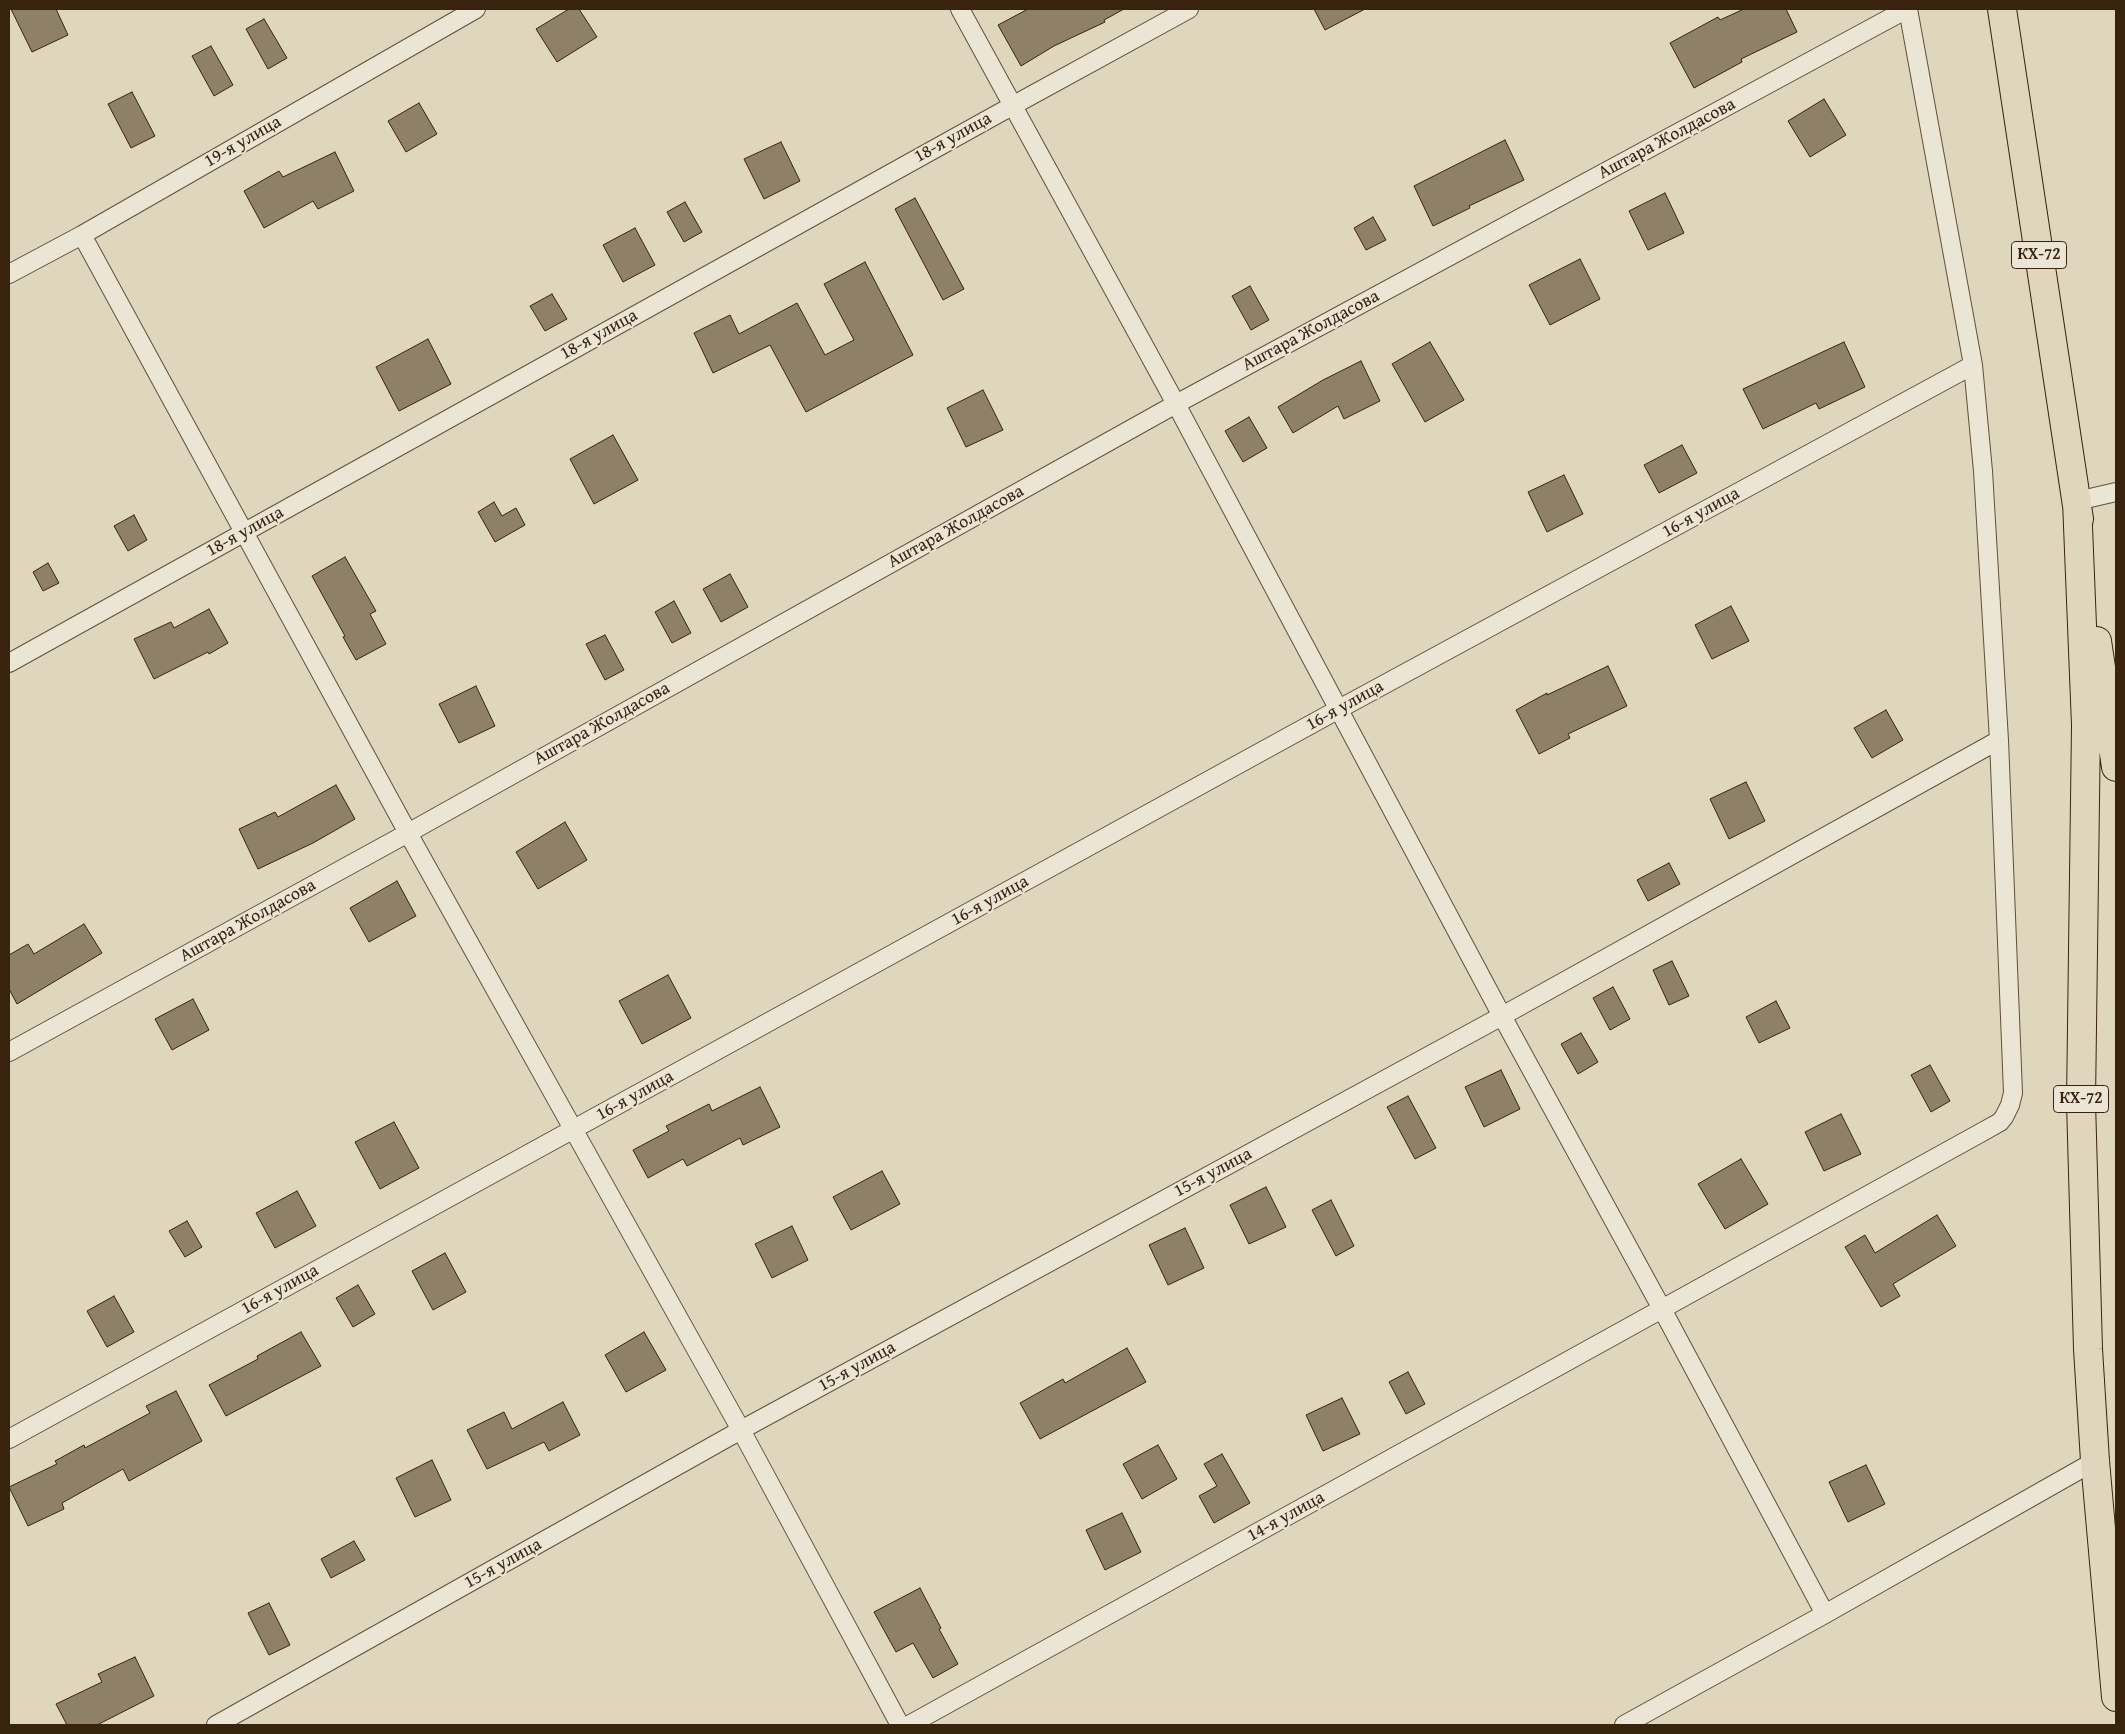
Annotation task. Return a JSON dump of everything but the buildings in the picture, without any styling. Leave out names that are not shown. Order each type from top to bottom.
[{"type":"main road","name":"КХ-72","points":[[2002,9],[2116,767]]},
{"type":"main road","name":"КХ-72","points":[[2077,500],[2086,724],[2081,1102],[2088,1349],[2095,1462],[2116,1697]]},
{"type":"street","name":"19-я улица","points":[[9,274],[82,235],[476,9]]},
{"type":"street","points":[[960,9],[1176,404],[1502,1016],[1826,1614]]},
{"type":"street","name":"18-я улица","points":[[9,663],[1190,9]]},
{"type":"street","name":"14-я улица","points":[[909,1725],[1984,1131],[2000,1122],[2004,1117],[2013,1093],[1999,740],[1983,470],[1973,365],[1907,9]]},
{"type":"street","name":"Аштара Жолдасова","points":[[9,1052],[408,833],[1176,404],[1907,9]]},
{"type":"street","points":[[82,235],[246,532],[408,833],[741,1430],[900,1725]]},
{"type":"street","name":"16-я улица","points":[[9,1439],[1339,709],[1973,365]]},
{"type":"street","points":[[2077,500],[2116,492]]},
{"type":"street","name":"15-я улица","points":[[216,1725],[741,1430],[1502,1016],[1999,740]]},
{"type":"street","points":[[1624,1725],[1826,1614],[2095,1462]]}]
